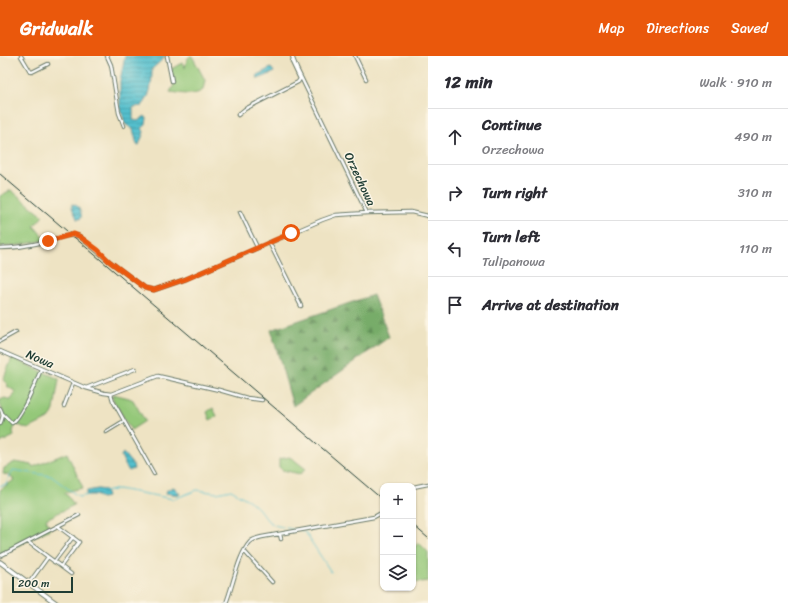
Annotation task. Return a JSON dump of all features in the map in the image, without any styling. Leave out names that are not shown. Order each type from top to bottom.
[{"type":"main road","points":[[0,562],[56,603]]},
{"type":"street","points":[[20,56],[32,72],[48,64]]},
{"type":"street","points":[[107,56],[111,65],[119,113],[124,126]]},
{"type":"street","points":[[167,56],[172,81]]},
{"type":"street","points":[[355,56],[366,79]]},
{"type":"street","points":[[238,115],[300,80],[292,62],[293,57]]},
{"type":"street","name":"Orzechowa","points":[[0,248],[48,241],[74,234],[98,250],[109,261],[145,288],[154,290],[186,279],[257,247],[336,215],[367,213],[297,69],[293,57]]},
{"type":"street","points":[[240,212],[257,247]]},
{"type":"street","points":[[367,213],[411,212],[428,216]]},
{"type":"street","points":[[269,242],[301,306]]},
{"type":"street","points":[[0,341],[16,332]]},
{"type":"street","name":"Nowa","points":[[0,351],[73,383],[111,394]]},
{"type":"street","points":[[0,408],[3,414],[12,423],[17,420],[32,392],[41,369]]},
{"type":"street","points":[[86,388],[135,369]]},
{"type":"street","points":[[154,474],[113,401],[111,394],[158,376],[247,398],[262,400]]},
{"type":"street","points":[[64,406],[73,383]]},
{"type":"street","points":[[0,424],[3,414]]},
{"type":"street","points":[[106,432],[124,421]]},
{"type":"street","points":[[416,486],[428,484]]},
{"type":"street","points":[[226,603],[250,542],[280,534],[374,517],[380,514]]},
{"type":"street","points":[[0,556],[59,527],[79,515]]},
{"type":"street","points":[[59,527],[79,542],[61,566]]},
{"type":"street","points":[[280,534],[282,539]]},
{"type":"street","points":[[54,562],[73,537]]},
{"type":"street","points":[[28,542],[71,574]]},
{"type":"street","points":[[245,552],[272,582]]},
{"type":"street","points":[[29,583],[48,557]]},
{"type":"green space","points":[[192,56],[205,80],[203,90],[192,94],[170,92],[174,85],[171,69],[182,63],[185,68],[187,59]]},
{"type":"green space","points":[[11,190],[43,216],[34,226],[46,240],[0,247],[0,196]]},
{"type":"green space","points":[[373,295],[389,337],[293,406],[271,330]]},
{"type":"green space","points":[[12,358],[59,379],[54,410],[50,418],[28,429],[16,424],[13,431],[14,436],[0,443],[0,428],[5,417],[0,400],[5,398],[11,400],[16,392],[7,386],[8,385],[3,380]]},
{"type":"green space","points":[[113,394],[133,400],[145,421],[131,430],[113,400]]},
{"type":"green space","points":[[213,408],[217,416],[210,420],[207,412]]},
{"type":"green space","points":[[67,453],[83,488],[64,493],[74,505],[46,519],[50,529],[0,555],[0,490],[14,480],[9,475],[3,474],[4,468],[15,462],[32,465],[33,467]]},
{"type":"green space","points":[[289,457],[306,469],[300,474],[282,470],[279,467],[279,459]]},
{"type":"green space","points":[[419,543],[428,552],[428,581],[416,583],[416,546]]},
{"type":"water","points":[[125,56],[166,56],[152,69],[150,89],[145,102],[142,106],[133,107],[133,120],[138,121],[145,116],[147,118],[146,125],[142,128],[144,132],[139,145],[137,145],[133,129],[125,124],[120,105],[120,81]]},
{"type":"water","points":[[271,68],[274,72],[273,73],[258,79],[257,75]]},
{"type":"water","points":[[72,204],[80,209],[81,218],[77,219],[72,208]]},
{"type":"water","points":[[123,453],[133,465],[134,469],[128,470],[121,456]]},
{"type":"water","points":[[173,487],[180,494],[179,495],[166,493],[167,490]]},
{"type":"water","points":[[98,489],[105,490],[107,497],[102,498],[95,495],[86,495],[87,491]]},
{"type":"waterway","points":[[0,486],[6,484],[13,470],[51,476],[79,497],[88,495]]},
{"type":"waterway","points":[[105,492],[118,489],[174,499],[197,490],[217,493],[231,490],[250,501],[258,508],[268,521],[274,525],[295,530]]},
{"type":"waterway","points":[[301,531],[305,532],[331,572]]},
{"type":"railway","points":[[0,174],[380,497]]},
{"type":"railway","points":[[416,528],[428,538]]},
{"type":"route","points":[[48,241],[74,234],[79,236],[145,288],[148,290],[154,290],[164,288],[186,279],[291,233]]}]
